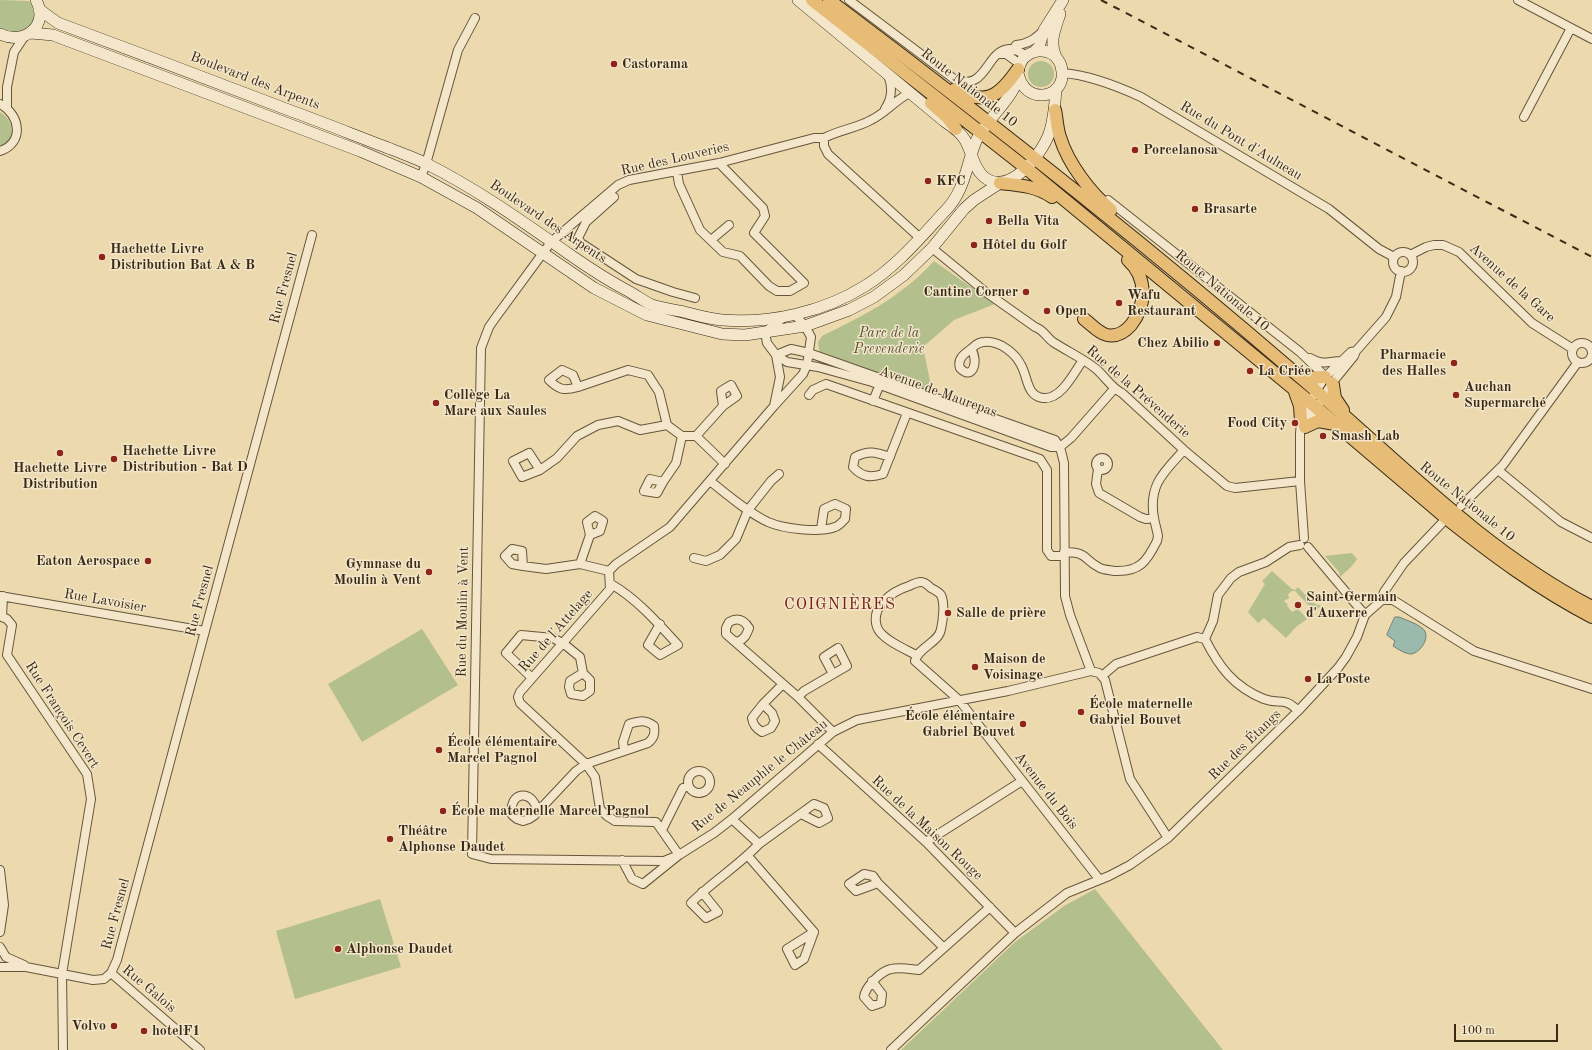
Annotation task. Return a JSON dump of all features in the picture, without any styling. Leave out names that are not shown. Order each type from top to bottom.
[{"type":"main road","points":[[812,0],[1026,168],[1294,389],[1317,400],[1335,424],[1446,518],[1484,548],[1549,594],[1592,617]]},
{"type":"main road","name":"Route Nationale 10","points":[[829,0],[931,76],[1143,244],[1302,378],[1317,400]]},
{"type":"main road","points":[[931,76],[942,79],[956,90],[967,95],[986,97],[998,94],[1006,86],[1023,62]]},
{"type":"main road","points":[[922,86],[928,100],[948,118],[956,129]]},
{"type":"main road","points":[[1055,110],[1060,136],[1072,163],[1092,192],[1140,236],[1143,244]]},
{"type":"main road","points":[[1000,184],[1030,187],[1044,192],[1062,205],[1069,205]]},
{"type":"main road","points":[[1084,319],[1101,332],[1109,335],[1123,333],[1138,316],[1142,303],[1142,285],[1138,271],[1128,259],[1125,251]]},
{"type":"main road","points":[[1281,378],[1288,378],[1337,415],[1350,421]]},
{"type":"main road","points":[[1302,378],[1329,380],[1333,385],[1335,398],[1350,421]]},
{"type":"main road","points":[[1294,389],[1300,406],[1302,427],[1318,421],[1335,424]]},
{"type":"main road","name":"Route Nationale 10","points":[[1350,421],[1432,495],[1490,542],[1547,582],[1592,607]]},
{"type":"street","points":[[798,0],[944,122],[956,129],[964,137],[978,171],[988,180],[1000,184]]},
{"type":"street","points":[[850,0],[960,82],[967,82],[979,77],[999,54],[1008,49],[1013,50],[1023,62]]},
{"type":"street","points":[[1023,62],[1019,81],[1023,88],[1034,95],[1051,93],[1060,84],[1063,73],[1061,64],[1053,52],[1053,36],[1063,0]]},
{"type":"street","name":"Boulevard des Arpents","points":[[38,5],[58,22],[350,133],[426,164],[484,196],[603,277],[652,305],[721,320],[764,320],[789,316],[841,299],[865,286],[888,269],[950,207],[966,175],[977,139],[1015,87],[1023,62],[1039,47],[1044,30],[1063,0]]},
{"type":"street","points":[[1518,0],[1592,39]]},
{"type":"street","points":[[0,151],[10,145],[15,138],[17,130],[15,118],[4,106],[14,52],[39,21],[38,5]]},
{"type":"street","points":[[421,176],[426,164],[458,50],[475,18]]},
{"type":"street","points":[[1524,117],[1571,28]]},
{"type":"street","points":[[1013,50],[1016,45],[1023,44],[1036,38],[1044,30]]},
{"type":"street","name":"Boulevard des Arpents","points":[[0,34],[13,39],[27,35],[53,36],[360,151],[421,176],[477,208],[594,288],[647,315],[722,334],[745,335],[805,326],[849,310],[874,297],[904,275],[932,248],[964,209],[974,200],[1016,176],[1026,168],[1049,134],[1055,110],[1056,89]]},
{"type":"street","points":[[1023,62],[1044,51],[1056,57]]},
{"type":"street","points":[[999,54],[1006,54],[1023,62]]},
{"type":"street","name":"Rue du Pont d'Aulneau","points":[[1063,73],[1120,87],[1141,97],[1329,208],[1380,249],[1394,257]]},
{"type":"street","points":[[883,112],[890,102],[892,93],[891,83],[887,74]]},
{"type":"street","points":[[883,112],[891,107],[902,96],[910,93]]},
{"type":"street","name":"Rue des Louveries","points":[[551,242],[584,219],[618,185],[629,180],[719,163],[814,138],[824,138],[834,133],[866,123],[883,112]]},
{"type":"street","points":[[824,138],[824,146],[828,154],[920,238]]},
{"type":"street","points":[[677,172],[678,184],[700,230],[723,252],[740,256],[769,286],[777,291],[790,292],[804,283],[754,233],[765,216],[763,208],[719,163]]},
{"type":"street","points":[[1083,178],[1109,202],[1136,221],[1300,352],[1329,380]]},
{"type":"street","points":[[614,197],[584,219],[578,238],[581,243],[636,279],[695,298]]},
{"type":"street","points":[[711,240],[729,225]]},
{"type":"street","name":"Rue Fresnel","points":[[111,973],[118,960],[312,235]]},
{"type":"street","name":"Rue du Moulin à Vent","points":[[551,242],[493,321],[481,348],[472,854],[491,859],[664,861],[679,855]]},
{"type":"street","name":"Avenue de la Gare","points":[[1410,255],[1426,247],[1434,245],[1443,245],[1459,252],[1532,323],[1573,349]]},
{"type":"street","name":"Rue de la Prévenderie","points":[[932,248],[987,293],[1035,327],[1040,328],[1054,342],[1063,346],[1105,377],[1114,389],[1122,393],[1220,482],[1231,488],[1300,481]]},
{"type":"street","points":[[1402,252],[1410,255],[1412,260],[1411,266],[1407,271],[1401,271],[1394,266],[1394,257],[1402,252]]},
{"type":"street","points":[[1329,380],[1354,356],[1356,351],[1386,317],[1396,297],[1401,271]]},
{"type":"street","points":[[523,566],[546,569],[580,564],[609,571],[616,564],[670,527],[803,374],[807,365],[811,337],[805,326],[789,316],[765,332],[767,343],[776,355],[780,377],[774,406]]},
{"type":"street","points":[[971,349],[976,344],[986,342],[998,344],[1005,348],[1019,361],[1032,393],[1042,398],[1060,393],[1083,360]]},
{"type":"street","points":[[1577,344],[1586,344],[1591,350],[1591,358],[1586,362],[1578,362],[1573,357],[1573,349],[1577,344]]},
{"type":"street","name":"Avenue de Maurepas","points":[[776,355],[791,349],[809,353],[1055,440],[1060,447]]},
{"type":"street","points":[[1302,541],[1300,481],[1302,427],[1329,380],[1342,361],[1351,352],[1356,351]]},
{"type":"street","points":[[1300,352],[1318,363],[1326,364],[1342,361]]},
{"type":"street","name":"Avenue de Maurepas","points":[[776,355],[787,362],[807,365],[880,384],[1051,447],[1060,447]]},
{"type":"street","points":[[1461,506],[1498,470],[1578,362]]},
{"type":"street","points":[[578,387],[628,370],[648,375],[659,392],[667,425],[682,436],[696,436],[725,464]]},
{"type":"street","points":[[810,395],[813,390],[826,384],[1040,459],[1047,470],[1047,550],[1051,556],[1078,552],[1098,567],[1105,570],[1134,570],[1143,562],[1157,541],[1158,536],[1154,518],[1153,495],[1156,485],[1162,475],[1184,450]]},
{"type":"street","points":[[873,401],[880,384]]},
{"type":"street","points":[[1114,389],[1071,438],[1060,447],[1064,463],[1064,585],[1066,605],[1091,671],[1099,673],[1105,680],[1130,779],[1168,838]]},
{"type":"street","points":[[696,436],[723,406]]},
{"type":"street","points":[[890,457],[907,413]]},
{"type":"street","points":[[540,470],[558,458],[577,436],[598,425],[618,421],[640,430],[667,425]]},
{"type":"street","points":[[1004,446],[1010,432]]},
{"type":"street","points":[[663,482],[676,463],[682,436]]},
{"type":"street","points":[[1098,469],[1096,484],[1099,494],[1140,517],[1146,519],[1154,518]]},
{"type":"street","points":[[1498,470],[1561,522],[1592,538]]},
{"type":"street","points":[[694,558],[706,561],[720,555],[736,539],[748,510],[771,481],[779,474]]},
{"type":"street","points":[[710,481],[748,510],[769,522],[806,530],[821,529]]},
{"type":"street","points":[[1298,711],[1291,704],[1265,700],[1233,680],[1212,654],[1205,639],[1213,621],[1218,595],[1231,578],[1239,572],[1266,562],[1289,547],[1308,538],[1310,541],[1308,548],[1365,614],[1382,600],[1384,592],[1404,563],[1442,523]]},
{"type":"street","points":[[580,564],[590,536]]},
{"type":"street","name":"Rue de l'Attelage","points":[[609,571],[611,584],[610,589],[564,644],[520,692],[518,697],[520,703],[586,764],[595,777],[600,809],[607,816],[615,821],[656,822],[679,855]]},
{"type":"street","points":[[920,582],[925,583],[939,593],[943,602],[941,630],[934,640],[916,656],[881,633],[877,627],[876,619],[879,608],[886,598],[896,590],[920,582]]},
{"type":"street","points":[[611,584],[623,591],[660,624]]},
{"type":"street","name":"Rue Lavoisier","points":[[1,596],[205,631]]},
{"type":"street","name":"Rue François Cevert","points":[[1,596],[2,617],[8,619],[12,625],[8,655],[75,754],[87,774],[90,787],[91,799],[62,974]]},
{"type":"street","points":[[1382,600],[1393,600],[1474,651],[1592,689]]},
{"type":"street","name":"Rue des Étangs","points":[[891,1050],[1015,933],[1067,893],[1130,865],[1168,838],[1298,711],[1338,668],[1357,637],[1365,614]]},
{"type":"street","points":[[532,678],[506,653],[521,635],[554,638],[580,657],[583,672]]},
{"type":"street","points":[[1102,676],[1116,664],[1196,637],[1205,639]]},
{"type":"street","points":[[736,642],[747,654],[798,697],[833,732]]},
{"type":"street","name":"Avenue du Bois","points":[[916,656],[915,661],[918,665],[959,700],[1099,879]]},
{"type":"street","name":"Rue de Neauphle le Château","points":[[622,860],[632,879],[643,884],[679,855],[732,818],[833,732],[858,720],[1046,682],[1091,671]]},
{"type":"street","points":[[798,697],[804,691],[833,674]]},
{"type":"street","points":[[763,704],[782,684]]},
{"type":"street","name":"Rue de la Maison Rouge","points":[[818,744],[926,842],[1015,933]]},
{"type":"street","points":[[537,810],[544,805],[576,771],[586,764],[624,750]]},
{"type":"street","points":[[926,842],[1022,781]]},
{"type":"street","points":[[662,830],[684,788],[689,786]]},
{"type":"street","points":[[702,892],[748,856],[759,844],[801,814]]},
{"type":"street","points":[[732,818],[759,844]]},
{"type":"street","points":[[748,856],[814,932]]},
{"type":"street","points":[[0,870],[4,905],[0,932]]},
{"type":"street","points":[[878,884],[943,947]]},
{"type":"street","points":[[872,981],[890,969],[919,970],[943,947],[990,907]]},
{"type":"street","name":"Rue Galois","points":[[0,947],[6,957],[26,967]]},
{"type":"street","name":"Rue Galois","points":[[0,967],[26,967],[93,980],[104,979],[111,973],[200,1050]]},
{"type":"street","points":[[62,974],[62,1050]]},
{"type":"green space","points":[[0,0],[29,1],[34,12],[33,20],[28,27],[19,34],[0,30]]},
{"type":"green space","points":[[1041,61],[1050,65],[1054,74],[1050,83],[1041,87],[1032,83],[1028,74],[1032,65]]},
{"type":"green space","points":[[0,112],[8,120],[12,130],[9,140],[0,147]]},
{"type":"green space","name":"Parc de la Prevenderie","points":[[934,261],[995,304],[954,320],[923,347],[933,395],[822,355],[819,350],[818,342],[822,336],[868,313],[882,304],[909,285]]},
{"type":"green space","points":[[1352,553],[1357,559],[1340,577],[1339,572],[1325,556]]},
{"type":"green space","points":[[1272,571],[1292,589],[1295,590],[1298,587],[1313,603],[1321,606],[1315,611],[1295,591],[1288,594],[1289,598],[1284,601],[1288,605],[1287,606],[1292,612],[1298,609],[1307,619],[1296,627],[1286,638],[1264,618],[1258,623],[1248,612],[1265,584],[1262,581]]},
{"type":"green space","points":[[422,629],[458,685],[362,742],[328,684]]},
{"type":"green space","points":[[1095,889],[1223,1050],[901,1050],[1015,942],[1064,906]]},
{"type":"green space","name":"Alphonse Daudet","points":[[380,899],[401,967],[295,999],[276,931]]},
{"type":"shaded area","points":[[1395,617],[1399,617],[1414,623],[1425,631],[1426,639],[1422,647],[1415,653],[1406,653],[1393,646],[1395,641],[1387,635]]},
{"type":"railway","points":[[1101,0],[1592,257]]},
{"type":"place","name":"Castorama","points":[[614,64]]},
{"type":"place","name":"Porcelanosa","points":[[1135,150]]},
{"type":"place","name":"KFC","points":[[928,181]]},
{"type":"place","name":"Brasarte","points":[[1195,209]]},
{"type":"place","name":"Bella Vita","points":[[989,221]]},
{"type":"place","name":"Hôtel du Golf","points":[[974,245]]},
{"type":"place","name":"Hachette Livre Distribution Bat A & B","points":[[102,257]]},
{"type":"place","name":"Cantine Corner","points":[[1026,292]]},
{"type":"place","name":"Wafu Restaurant","points":[[1119,303]]},
{"type":"place","name":"Open","points":[[1047,311]]},
{"type":"place","name":"Chez Abilio","points":[[1217,343]]},
{"type":"place","name":"Pharmacie des Halles","points":[[1454,363]]},
{"type":"place","name":"La Criée","points":[[1250,371]]},
{"type":"place","name":"Auchan Supermarché","points":[[1456,395]]},
{"type":"place","name":"Collège La Mare aux Saules","points":[[436,403]]},
{"type":"place","name":"Food City","points":[[1295,423]]},
{"type":"place","name":"Smash Lab","points":[[1323,436]]},
{"type":"place","name":"Hachette Livre Distribution","points":[[60,453]]},
{"type":"place","name":"Hachette Livre Distribution - Bat D","points":[[114,459]]},
{"type":"place","name":"Eaton Aerospace","points":[[148,561]]},
{"type":"place","name":"Gymnase du Moulin à Vent","points":[[429,572]]},
{"type":"place","name":"Saint-Germain d'Auxerre","points":[[1298,605]]},
{"type":"place","name":"Salle de prière","points":[[948,613]]},
{"type":"place","name":"Maison de Voisinage","points":[[975,667]]},
{"type":"place","name":"La Poste","points":[[1308,679]]},
{"type":"place","name":"École maternelle Gabriel Bouvet","points":[[1081,712]]},
{"type":"place","name":"École élémentaire Gabriel Bouvet","points":[[1023,724]]},
{"type":"place","name":"École élémentaire Marcel Pagnol","points":[[439,750]]},
{"type":"place","name":"École maternelle Marcel Pagnol","points":[[443,811]]},
{"type":"place","name":"Théâtre Alphonse Daudet","points":[[390,839]]},
{"type":"place","name":"Alphonse Daudet","points":[[338,949]]},
{"type":"place","name":"Volvo","points":[[114,1026]]},
{"type":"place","name":"hotelF1","points":[[144,1031]]},
{"type":"district","name":"COIGNIÈRES","points":[[840,605]]}]
